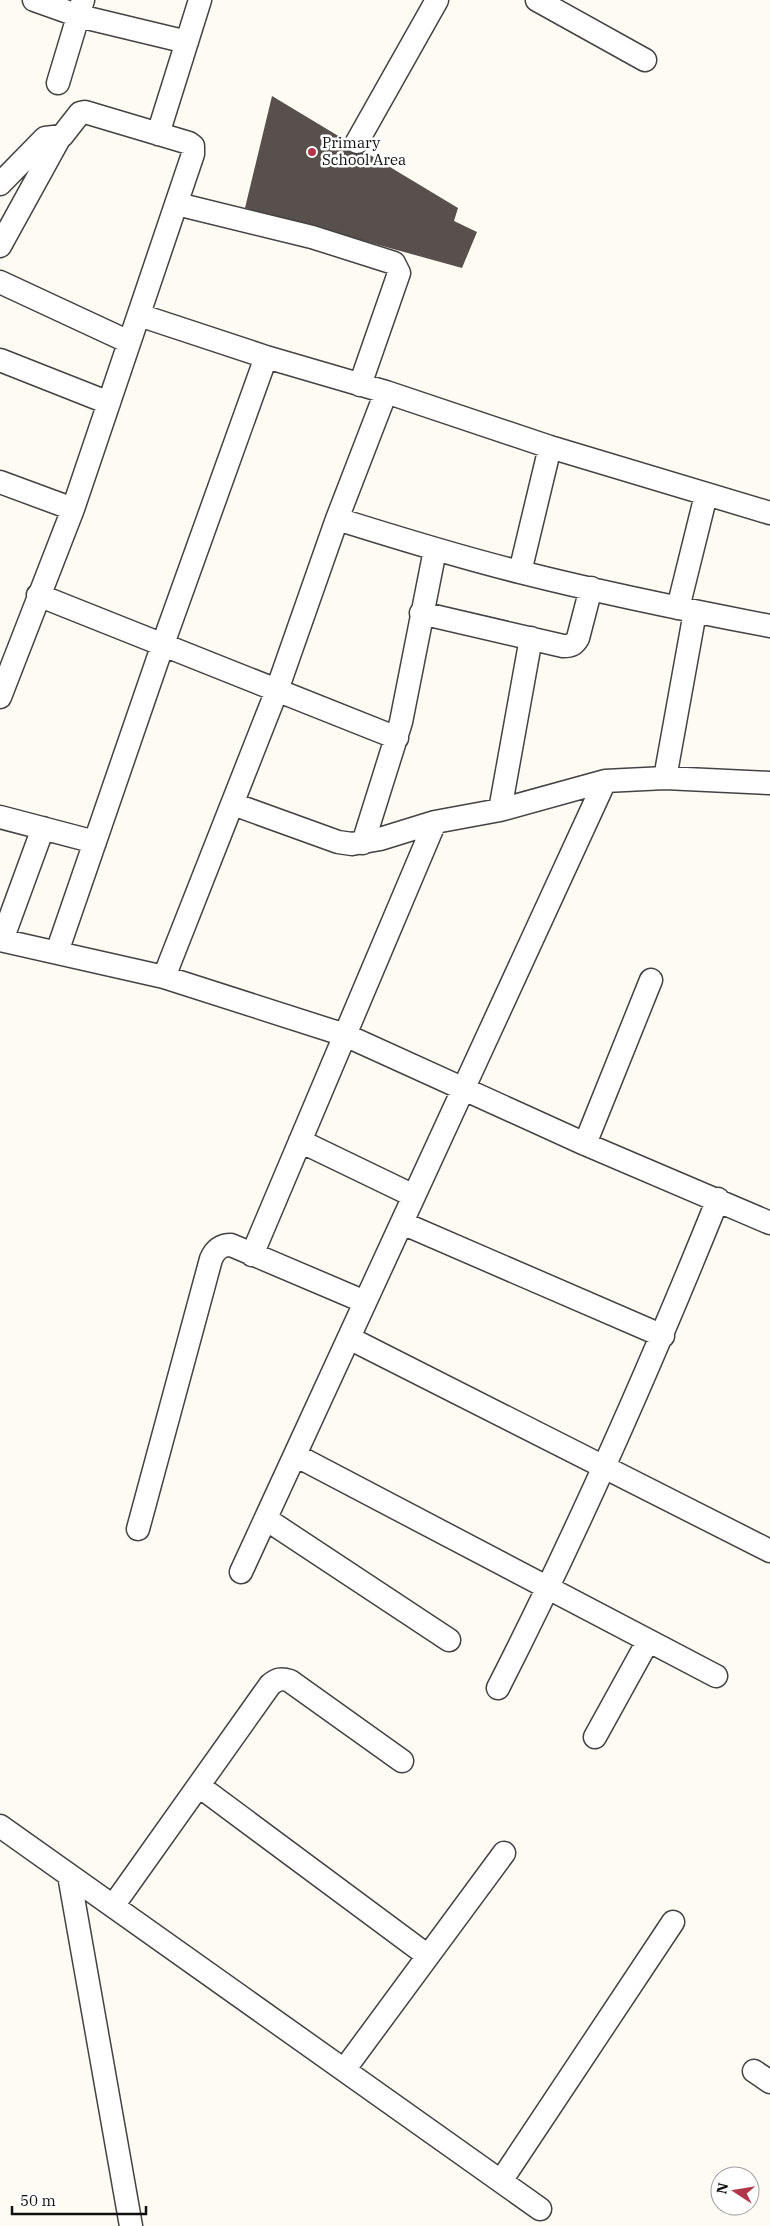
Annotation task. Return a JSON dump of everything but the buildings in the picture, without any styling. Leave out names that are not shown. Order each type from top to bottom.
[{"type":"street","points":[[34,0],[81,8],[187,42]]},
{"type":"street","points":[[158,134],[200,0]]},
{"type":"street","points":[[357,142],[436,0]]},
{"type":"street","points":[[537,0],[645,60]]},
{"type":"street","points":[[58,83],[81,8]]},
{"type":"street","points":[[0,184],[45,138],[60,137],[65,134],[76,116],[82,112],[193,146],[193,154],[177,204],[74,509],[38,595],[0,697]]},
{"type":"street","points":[[0,246],[60,137]]},
{"type":"street","points":[[177,204],[312,237],[394,263],[398,273],[360,384]]},
{"type":"street","points":[[0,282],[129,342]]},
{"type":"street","points":[[139,315],[266,357],[386,392],[550,446],[770,513]]},
{"type":"street","points":[[57,952],[163,644],[266,357]]},
{"type":"street","points":[[0,360],[109,403]]},
{"type":"street","points":[[164,977],[233,804],[337,519],[386,392]]},
{"type":"street","points":[[520,572],[550,446]]},
{"type":"street","points":[[0,482],[74,509]]},
{"type":"street","points":[[665,778],[686,610],[706,495]]},
{"type":"street","points":[[337,519],[435,550],[520,572],[686,610],[770,626]]},
{"type":"street","points":[[363,843],[397,738],[435,550]]},
{"type":"street","points":[[421,613],[563,646],[574,644],[578,638],[591,588]]},
{"type":"street","points":[[38,595],[397,738]]},
{"type":"street","points":[[500,810],[531,638]]},
{"type":"street","points":[[233,804],[338,842],[352,844],[363,843],[435,822],[500,810],[605,782],[665,778],[770,781]]},
{"type":"street","points":[[241,1572],[605,782]]},
{"type":"street","points":[[0,817],[95,842]]},
{"type":"street","points":[[252,1255],[435,822]]},
{"type":"street","points":[[43,828],[1,940],[164,977],[345,1035],[585,1144],[718,1199],[770,1223]]},
{"type":"street","points":[[585,1144],[651,980]]},
{"type":"street","points":[[300,1141],[414,1196]]},
{"type":"street","points":[[498,1688],[548,1590],[663,1336],[718,1199]]},
{"type":"street","points":[[402,1222],[663,1336]]},
{"type":"street","points":[[138,1529],[214,1251],[223,1245],[231,1245],[366,1302]]},
{"type":"street","points":[[349,1338],[770,1551]]},
{"type":"street","points":[[295,1455],[548,1590],[716,1676]]},
{"type":"street","points":[[266,1519],[449,1640]]},
{"type":"street","points":[[596,1737],[648,1641]]},
{"type":"street","points":[[113,1906],[270,1685],[277,1679],[283,1678],[290,1681],[402,1761]]},
{"type":"street","points":[[199,1786],[428,1956]]},
{"type":"street","points":[[0,1826],[540,2209]]},
{"type":"street","points":[[344,2070],[504,1853]]},
{"type":"street","points":[[69,1875],[131,2226]]},
{"type":"street","points":[[501,2181],[673,1922]]},
{"type":"place","name":"Primary School Area","points":[[312,152]]}]
